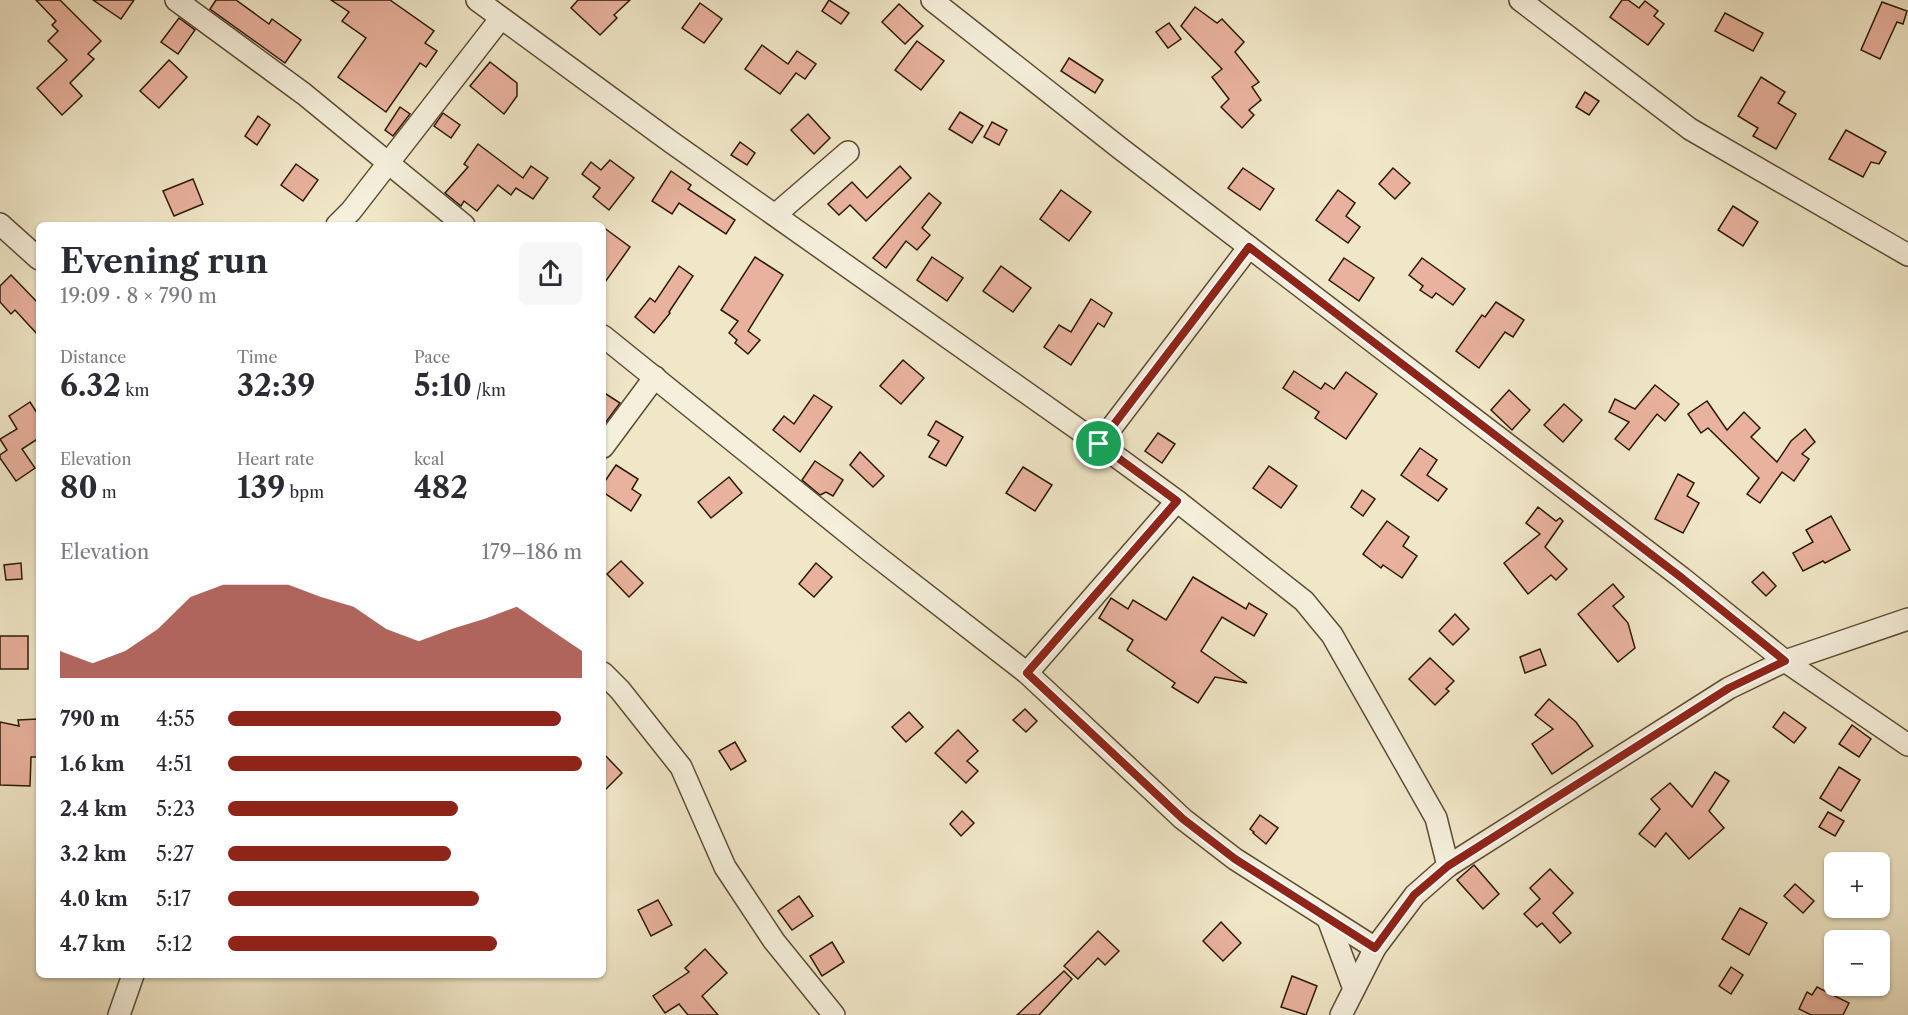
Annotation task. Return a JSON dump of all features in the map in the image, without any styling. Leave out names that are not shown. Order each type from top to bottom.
[{"type":"street","points":[[176,0],[304,94],[460,222]]},
{"type":"street","points":[[477,0],[775,215],[1099,444],[1177,501],[1304,601],[1332,635],[1436,819],[1448,866]]},
{"type":"street","points":[[932,0],[1249,247],[1682,578],[1785,661],[1908,746]]},
{"type":"street","points":[[1520,0],[1690,129],[1908,255]]},
{"type":"street","points":[[340,222],[351,211],[501,18]]},
{"type":"street","points":[[775,215],[848,152]]},
{"type":"street","points":[[0,224],[36,256]]},
{"type":"street","points":[[1099,444],[1249,247]]},
{"type":"street","points":[[606,338],[870,551],[1027,673],[1183,819],[1235,859],[1375,948]]},
{"type":"street","points":[[606,443],[655,377]]},
{"type":"street","points":[[1027,673],[1177,501]]},
{"type":"street","points":[[1341,1015],[1375,948],[1414,895],[1448,866],[1729,688],[1785,661],[1908,619]]},
{"type":"street","points":[[606,676],[620,690],[681,767],[725,867],[774,941],[834,1015]]},
{"type":"street","points":[[1328,919],[1354,989]]},
{"type":"street","points":[[119,1015],[132,978]]},
{"type":"building","points":[[36,0],[60,0],[101,41],[88,54],[94,59],[70,83],[82,96],[62,115],[37,88],[67,60],[48,41],[58,31],[52,25],[56,21]]},
{"type":"building","points":[[93,0],[134,0],[121,19]]},
{"type":"building","points":[[216,0],[236,0],[269,24],[272,19],[301,40],[285,63],[210,9]]},
{"type":"building","points":[[331,0],[390,0],[434,31],[425,43],[437,51],[426,67],[420,63],[386,112],[338,77],[366,38],[342,21],[349,12]]},
{"type":"building","points":[[578,0],[630,0],[614,15],[617,18],[600,35],[571,8]]},
{"type":"building","points":[[829,0],[849,13],[841,24],[822,11]]},
{"type":"building","points":[[1622,0],[1628,0],[1639,8],[1645,1],[1658,11],[1654,16],[1664,24],[1648,45],[1610,17]]},
{"type":"building","points":[[1882,2],[1907,11],[1903,24],[1897,22],[1880,59],[1861,50]]},
{"type":"building","points":[[700,3],[722,19],[704,43],[682,28]]},
{"type":"building","points":[[899,4],[923,26],[905,44],[882,22]]},
{"type":"building","points":[[1195,7],[1217,23],[1222,19],[1244,42],[1235,52],[1259,82],[1252,87],[1261,100],[1249,110],[1254,115],[1242,128],[1221,107],[1229,99],[1212,77],[1222,69],[1181,26]]},
{"type":"building","points":[[1725,13],[1763,33],[1753,51],[1715,31]]},
{"type":"building","points":[[179,18],[195,30],[178,54],[161,42]]},
{"type":"building","points":[[1169,23],[1181,39],[1168,48],[1156,32]]},
{"type":"building","points":[[917,41],[944,61],[921,90],[895,70]]},
{"type":"building","points":[[762,45],[788,64],[797,51],[816,64],[805,79],[796,73],[780,94],[745,69]]},
{"type":"building","points":[[1069,58],[1103,80],[1095,93],[1061,71]]},
{"type":"building","points":[[169,60],[187,77],[159,108],[140,91]]},
{"type":"building","points":[[490,62],[517,83],[517,96],[504,114],[470,86]]},
{"type":"building","points":[[1761,77],[1785,92],[1778,103],[1796,114],[1776,149],[1753,136],[1758,128],[1738,116]]},
{"type":"building","points":[[1585,92],[1599,101],[1589,115],[1576,107]]},
{"type":"building","points":[[400,107],[410,114],[393,136],[385,130]]},
{"type":"building","points":[[960,112],[983,126],[972,143],[949,129]]},
{"type":"building","points":[[443,113],[460,125],[451,138],[434,126]]},
{"type":"building","points":[[808,114],[830,138],[814,154],[791,130]]},
{"type":"building","points":[[258,116],[270,125],[257,145],[245,136]]},
{"type":"building","points":[[992,122],[1007,130],[999,145],[984,137]]},
{"type":"building","points":[[1846,130],[1886,152],[1879,164],[1871,162],[1863,177],[1829,159]]},
{"type":"building","points":[[740,142],[755,153],[747,165],[731,155]]},
{"type":"building","points":[[478,144],[523,178],[531,166],[548,178],[533,199],[516,188],[511,195],[498,185],[477,211],[464,201],[461,206],[445,193],[468,167],[464,164]]},
{"type":"building","points":[[610,160],[634,178],[609,210],[593,197],[600,188],[582,174],[591,162],[601,170]]},
{"type":"building","points":[[296,164],[318,180],[303,201],[281,185]]},
{"type":"building","points":[[900,166],[911,178],[866,221],[850,205],[839,215],[828,204],[852,182],[867,198]]},
{"type":"building","points":[[1243,168],[1274,189],[1260,210],[1228,188]]},
{"type":"building","points":[[1393,168],[1410,183],[1395,199],[1379,184]]},
{"type":"building","points":[[671,171],[691,185],[688,189],[735,220],[726,234],[679,203],[672,214],[652,201]]},
{"type":"building","points":[[193,179],[203,204],[174,216],[163,191]]},
{"type":"building","points":[[1061,190],[1091,212],[1069,241],[1040,219]]},
{"type":"building","points":[[1338,190],[1355,203],[1346,216],[1360,227],[1348,243],[1316,220]]},
{"type":"building","points":[[929,193],[941,203],[922,228],[930,235],[917,250],[906,241],[886,268],[873,258]]},
{"type":"building","points":[[1733,206],[1758,222],[1743,246],[1718,230]]},
{"type":"building","points":[[606,229],[630,247],[606,281]]},
{"type":"building","points":[[755,257],[783,275],[748,331],[760,340],[748,354],[735,343],[737,340],[729,333],[738,321],[721,310]]},
{"type":"building","points":[[932,257],[963,278],[947,301],[917,280]]},
{"type":"building","points":[[1344,258],[1374,278],[1359,301],[1329,280]]},
{"type":"building","points":[[1422,258],[1465,289],[1453,305],[1436,293],[1432,298],[1420,290],[1423,286],[1409,275]]},
{"type":"building","points":[[679,266],[693,276],[670,313],[654,333],[635,317],[650,298],[655,302]]},
{"type":"building","points":[[1001,266],[1031,288],[1013,312],[983,291]]},
{"type":"building","points":[[11,275],[36,301],[36,333],[15,310],[11,314],[0,302],[0,286]]},
{"type":"building","points":[[1091,299],[1112,313],[1104,327],[1098,323],[1071,365],[1044,347],[1059,325],[1071,332]]},
{"type":"building","points":[[1496,302],[1524,320],[1513,337],[1505,332],[1479,368],[1456,351],[1482,315],[1485,317]]},
{"type":"building","points":[[903,360],[924,378],[901,404],[880,386]]},
{"type":"building","points":[[1294,371],[1321,389],[1325,383],[1334,389],[1346,372],[1377,394],[1346,439],[1315,418],[1319,412],[1283,388]]},
{"type":"building","points":[[1655,385],[1679,404],[1665,421],[1657,414],[1629,450],[1615,439],[1629,422],[1609,412],[1615,399],[1635,409]]},
{"type":"building","points":[[1509,390],[1530,410],[1512,430],[1491,410]]},
{"type":"building","points":[[606,394],[620,403],[606,422]]},
{"type":"building","points":[[814,395],[832,407],[800,452],[773,430],[784,416],[794,424]]},
{"type":"building","points":[[1707,401],[1727,430],[1744,412],[1760,428],[1751,437],[1777,462],[1791,441],[1805,429],[1815,442],[1802,454],[1809,459],[1794,481],[1782,472],[1760,503],[1747,494],[1759,478],[1708,428],[1701,433],[1688,414]]},
{"type":"building","points":[[30,402],[36,411],[36,440],[22,449],[35,468],[16,481],[0,458],[0,455],[7,450],[0,439],[17,429],[9,416]]},
{"type":"building","points":[[1564,404],[1582,420],[1563,442],[1544,425]]},
{"type":"building","points":[[936,421],[963,437],[946,466],[929,457],[939,441],[928,435]]},
{"type":"building","points":[[1158,433],[1175,444],[1162,463],[1145,451]]},
{"type":"building","points":[[1420,448],[1437,460],[1427,475],[1447,489],[1438,501],[1401,475]]},
{"type":"building","points":[[860,452],[884,476],[873,487],[850,465]]},
{"type":"building","points":[[815,461],[843,480],[833,496],[826,492],[820,495],[802,480]]},
{"type":"building","points":[[616,465],[638,479],[632,489],[641,495],[631,511],[606,494],[606,480]]},
{"type":"building","points":[[1269,466],[1297,486],[1281,508],[1253,488]]},
{"type":"building","points":[[1023,467],[1052,485],[1035,511],[1006,493]]},
{"type":"building","points":[[1678,474],[1694,483],[1687,496],[1699,503],[1683,533],[1655,519]]},
{"type":"building","points":[[729,477],[742,493],[711,518],[698,502]]},
{"type":"building","points":[[1362,490],[1375,499],[1363,516],[1351,507]]},
{"type":"building","points":[[1538,507],[1556,521],[1560,518],[1563,521],[1545,547],[1567,569],[1556,580],[1551,575],[1528,594],[1504,563],[1540,534],[1526,523]]},
{"type":"building","points":[[1831,516],[1850,550],[1803,571],[1793,553],[1813,542],[1806,530]]},
{"type":"building","points":[[1387,521],[1409,537],[1403,546],[1417,556],[1402,578],[1383,565],[1381,568],[1363,554]]},
{"type":"building","points":[[621,561],[643,583],[629,597],[607,574]]},
{"type":"building","points":[[21,563],[22,579],[6,580],[4,565]]},
{"type":"building","points":[[816,563],[832,577],[814,597],[799,584]]},
{"type":"building","points":[[1763,572],[1776,586],[1766,596],[1752,582]]},
{"type":"building","points":[[1193,577],[1246,609],[1249,603],[1267,614],[1254,636],[1222,617],[1201,651],[1247,683],[1215,677],[1198,703],[1172,687],[1175,683],[1127,650],[1133,640],[1099,618],[1111,598],[1128,609],[1133,600],[1166,620]]},
{"type":"building","points":[[1613,584],[1624,597],[1613,606],[1628,623],[1635,648],[1618,662],[1578,614]]},
{"type":"building","points":[[1455,614],[1469,629],[1453,645],[1439,631]]},
{"type":"building","points":[[0,636],[28,636],[28,669],[0,669]]},
{"type":"building","points":[[1540,649],[1546,665],[1525,673],[1520,657]]},
{"type":"building","points":[[1430,658],[1454,681],[1446,689],[1449,691],[1435,705],[1409,679]]},
{"type":"building","points":[[1549,699],[1576,722],[1593,746],[1552,774],[1532,744],[1553,729],[1535,715]]},
{"type":"building","points":[[1025,709],[1037,721],[1026,732],[1013,720]]},
{"type":"building","points":[[909,712],[923,727],[906,742],[892,727]]},
{"type":"building","points":[[1784,712],[1806,728],[1794,743],[1773,727]]},
{"type":"building","points":[[36,719],[36,757],[31,757],[30,786],[0,785],[0,722],[19,726],[18,720]]},
{"type":"building","points":[[1852,725],[1871,739],[1859,757],[1839,744]]},
{"type":"building","points":[[958,730],[978,751],[967,761],[978,771],[966,783],[935,753]]},
{"type":"building","points":[[735,742],[746,761],[731,770],[719,751]]},
{"type":"building","points":[[606,756],[622,773],[606,789]]},
{"type":"building","points":[[1839,767],[1860,780],[1841,811],[1820,798]]},
{"type":"building","points":[[1715,772],[1729,781],[1709,811],[1724,828],[1689,859],[1666,833],[1655,847],[1639,834],[1660,809],[1651,799],[1670,783],[1692,807]]},
{"type":"building","points":[[962,811],[974,823],[961,836],[950,824]]},
{"type":"building","points":[[1828,812],[1844,821],[1835,836],[1819,827]]},
{"type":"building","points":[[1260,815],[1278,828],[1266,844],[1250,829]]},
{"type":"building","points":[[1474,865],[1499,894],[1483,909],[1457,880]]},
{"type":"building","points":[[1550,869],[1573,893],[1553,913],[1571,933],[1560,943],[1542,923],[1537,927],[1524,914],[1540,899],[1530,888]]},
{"type":"building","points":[[1795,884],[1814,901],[1803,913],[1784,896]]},
{"type":"building","points":[[799,896],[813,916],[792,930],[778,911]]},
{"type":"building","points":[[658,900],[672,925],[651,936],[638,910]]},
{"type":"building","points":[[1740,908],[1767,923],[1749,955],[1722,939]]},
{"type":"building","points":[[1221,922],[1241,943],[1223,961],[1203,941]]},
{"type":"building","points":[[1098,931],[1119,951],[1105,965],[1098,958],[1078,979],[1064,966]]},
{"type":"building","points":[[832,942],[844,962],[822,976],[810,956]]},
{"type":"building","points":[[705,949],[727,973],[702,996],[718,1015],[688,1015],[679,1004],[665,1013],[653,996],[689,972],[685,968]]},
{"type":"building","points":[[1731,967],[1743,975],[1731,994],[1719,986]]},
{"type":"building","points":[[1064,971],[1072,979],[1039,1015],[1017,1015]]},
{"type":"building","points":[[1292,976],[1317,986],[1306,1015],[1281,1007]]},
{"type":"building","points":[[1817,987],[1824,990],[1824,996],[1835,996],[1849,1003],[1843,1015],[1811,1015],[1799,1009],[1807,992],[1812,995]]},
{"type":"route","points":[[1249,247],[1682,578],[1785,661],[1729,688],[1448,866],[1414,895],[1375,948],[1235,859],[1183,819],[1027,673],[1177,501],[1099,444],[1249,247]]}]
